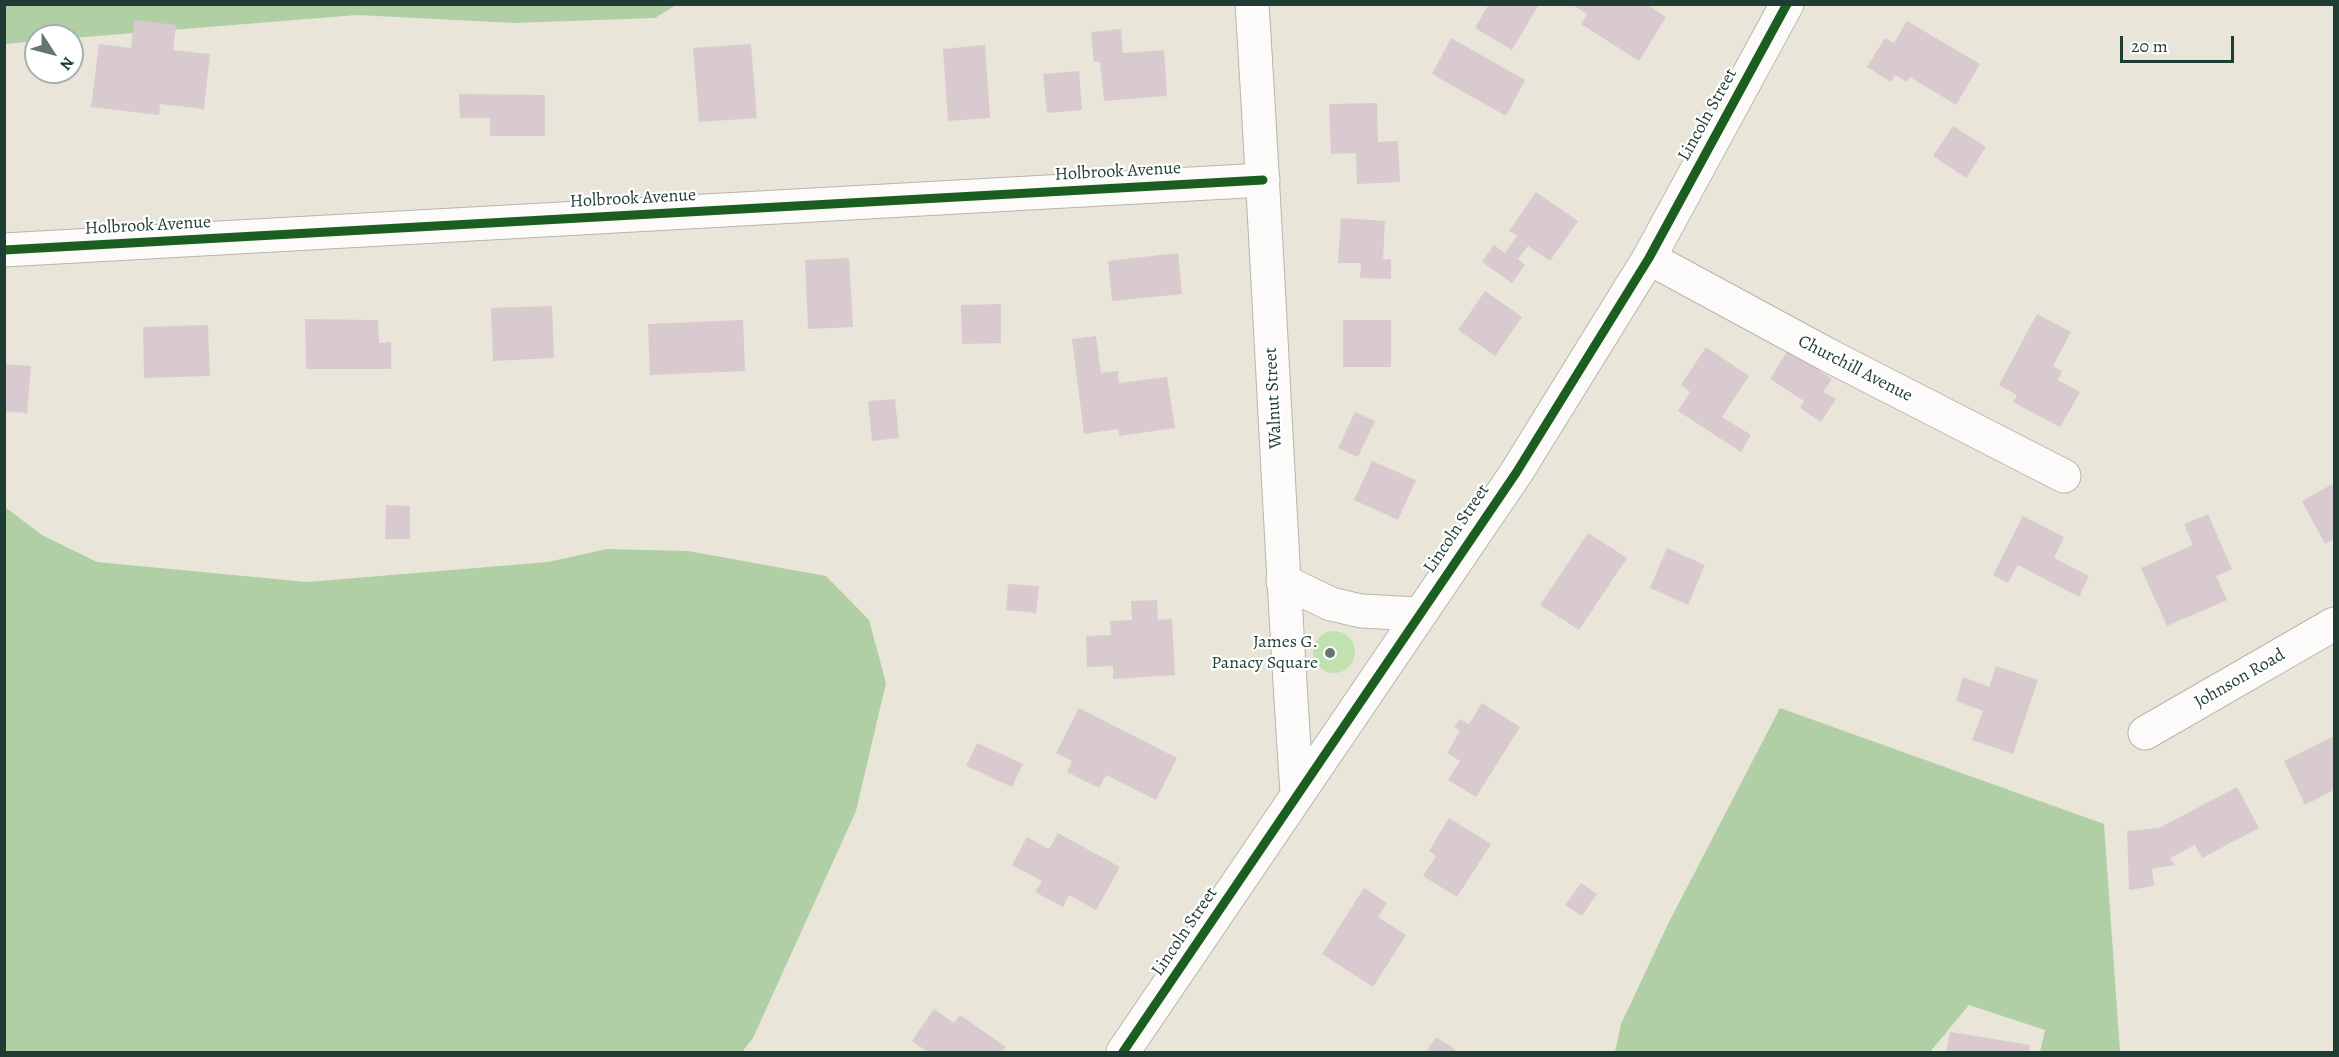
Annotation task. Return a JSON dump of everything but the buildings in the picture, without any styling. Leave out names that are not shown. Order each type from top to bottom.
[{"type":"street","name":"Walnut Street","points":[[1252,4],[1283,581],[1298,792]]},
{"type":"street","name":"Lincoln Street","points":[[1123,1053],[1516,473],[1648,258],[1787,4]]},
{"type":"street","name":"Holbrook Avenue","points":[[4,250],[1263,180]]},
{"type":"street","name":"Churchill Avenue","points":[[1648,258],[1828,355],[2064,476]]},
{"type":"street","points":[[1283,581],[1331,604],[1361,610],[1419,614]]},
{"type":"street","name":"Johnson Road","points":[[2145,734],[2334,624]]},
{"type":"green space","points":[[5,5],[676,5],[655,18],[514,23],[357,15],[84,37],[84,24],[24,24],[24,42],[5,44]]},
{"type":"green space","points":[[5,507],[42,535],[97,562],[307,582],[548,562],[607,549],[688,551],[826,576],[869,620],[886,683],[856,811],[753,1038],[742,1052],[5,1052]]},
{"type":"green space","points":[[1334,631],[1342,632],[1349,637],[1354,644],[1354,660],[1349,667],[1342,672],[1334,673],[1326,672],[1319,667],[1314,660],[1313,652],[1314,644],[1319,637],[1326,632]]},
{"type":"green space","points":[[1780,708],[2104,824],[2120,1052],[2040,1052],[2045,1030],[1969,1005],[1930,1052],[1615,1052],[1621,1024],[1668,924]]},
{"type":"cycle path","points":[[1123,1052],[1516,473],[1649,258],[1787,4]]},
{"type":"cycle path","points":[[4,250],[1263,180]]},
{"type":"place","name":"James G. Panacy Square","points":[[1330,653]]}]
